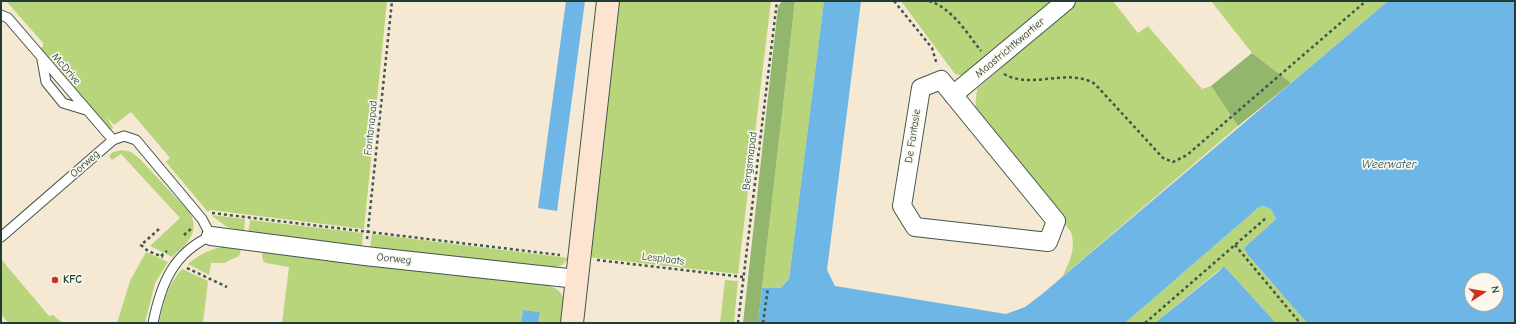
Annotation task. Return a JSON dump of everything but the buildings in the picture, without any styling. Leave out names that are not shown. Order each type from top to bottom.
[{"type":"street","points":[[572,323],[608,1]]},
{"type":"street","name":"Maastrichtkwartier","points":[[953,95],[1066,1]]},
{"type":"street","name":"De Fantasie","points":[[941,80],[953,95],[1056,221],[1048,242],[915,227],[905,212],[902,206],[921,88],[941,80]]},
{"type":"street","name":"Oorweg","points":[[211,236],[365,256],[577,279]]},
{"type":"lane","name":"McDrive","points":[[1,15],[8,18],[113,140]]},
{"type":"lane","points":[[42,59],[46,82],[63,103],[87,111]]},
{"type":"lane","points":[[113,140],[124,136],[136,140],[202,219],[211,236],[186,250],[176,262],[159,294],[153,323]]},
{"type":"lane","name":"Oorweg","points":[[1,237],[113,140]]},
{"type":"path","name":"Fontanapad","points":[[365,256],[392,1]]},
{"type":"path","name":"Bergsmapad","points":[[738,323],[777,1]]},
{"type":"path","points":[[894,1],[932,48],[941,80]]},
{"type":"path","points":[[929,1],[938,4],[950,13],[992,63],[1005,75],[1018,80],[1064,78],[1089,80],[1100,89],[1163,158],[1173,162],[1187,155],[1366,1]]},
{"type":"path","name":"Lesplaats","points":[[202,219],[212,212],[744,277]]},
{"type":"path","points":[[1145,323],[1266,218]]},
{"type":"path","points":[[179,240],[202,219]]},
{"type":"path","points":[[1235,245],[1300,323]]},
{"type":"path","points":[[162,256],[173,246]]},
{"type":"path","points":[[763,323],[768,288]]},
{"type":"green space","points":[[6,1],[387,1],[364,229],[210,210],[208,212],[166,162],[170,158],[131,112],[114,125],[107,117],[113,128],[109,131],[39,48],[43,47],[43,43]]},
{"type":"green space","points":[[619,1],[771,1],[738,274],[588,257]]},
{"type":"green space","points":[[782,1],[795,1],[758,323],[743,323],[778,7]]},
{"type":"green space","points":[[795,1],[824,1],[789,279],[781,288],[762,288]]},
{"type":"green space","points":[[901,1],[1058,1],[969,77],[955,74]]},
{"type":"green space","points":[[1078,1],[1113,1],[1138,33],[1148,26],[1202,89],[1211,86],[1238,126],[1063,276],[1073,249],[1071,232],[975,109],[977,89]]},
{"type":"green space","points":[[1211,1],[1388,1],[1291,83],[1252,53]]},
{"type":"green space","points":[[1252,53],[1291,83],[1238,126],[1211,86]]},
{"type":"green space","points":[[122,150],[131,152],[140,159],[190,213],[193,220],[193,232],[183,247],[172,257],[150,246],[180,218],[121,154],[112,160],[109,156],[113,152]]},
{"type":"green space","points":[[1263,206],[1271,209],[1276,219],[1244,248],[1248,255],[1307,323],[1276,323],[1224,266],[1155,323],[1125,323],[1258,208]]},
{"type":"green space","points":[[211,215],[245,219],[244,232],[227,227]]},
{"type":"green space","points":[[250,220],[363,233],[362,246],[248,233]]},
{"type":"green space","points":[[372,234],[569,258],[562,265],[553,268],[370,247]]},
{"type":"green space","points":[[228,246],[239,247],[241,250],[239,256],[224,263],[211,263],[209,275],[188,264],[206,252]]},
{"type":"green space","points":[[265,250],[530,279],[560,292],[564,303],[563,323],[538,323],[540,312],[523,310],[521,323],[282,323],[289,267],[266,263],[263,261],[262,255]]},
{"type":"green space","points":[[146,252],[168,262],[155,283],[145,323],[117,323],[130,281]]},
{"type":"green space","points":[[1,259],[49,316],[53,315],[62,323],[8,323],[1,314]]},
{"type":"green space","points":[[182,269],[208,281],[203,323],[159,323],[169,288]]},
{"type":"green space","points":[[725,280],[738,281],[734,323],[720,323]]},
{"type":"water","points":[[566,1],[585,1],[557,211],[538,208]]},
{"type":"water","name":"Weerwater","points":[[824,1],[861,1],[827,270],[835,286],[1006,314],[1025,307],[1041,295],[1388,1],[1515,1],[1515,323],[1307,323],[1248,255],[1244,248],[1276,219],[1271,209],[1263,206],[1258,208],[1125,323],[758,323],[762,288],[781,288],[789,279]]},
{"type":"water","points":[[1224,266],[1276,323],[1155,323],[1218,272]]},
{"type":"water","points":[[523,310],[540,312],[538,323],[521,323]]},
{"type":"place","name":"KFC","points":[[55,280]]}]
